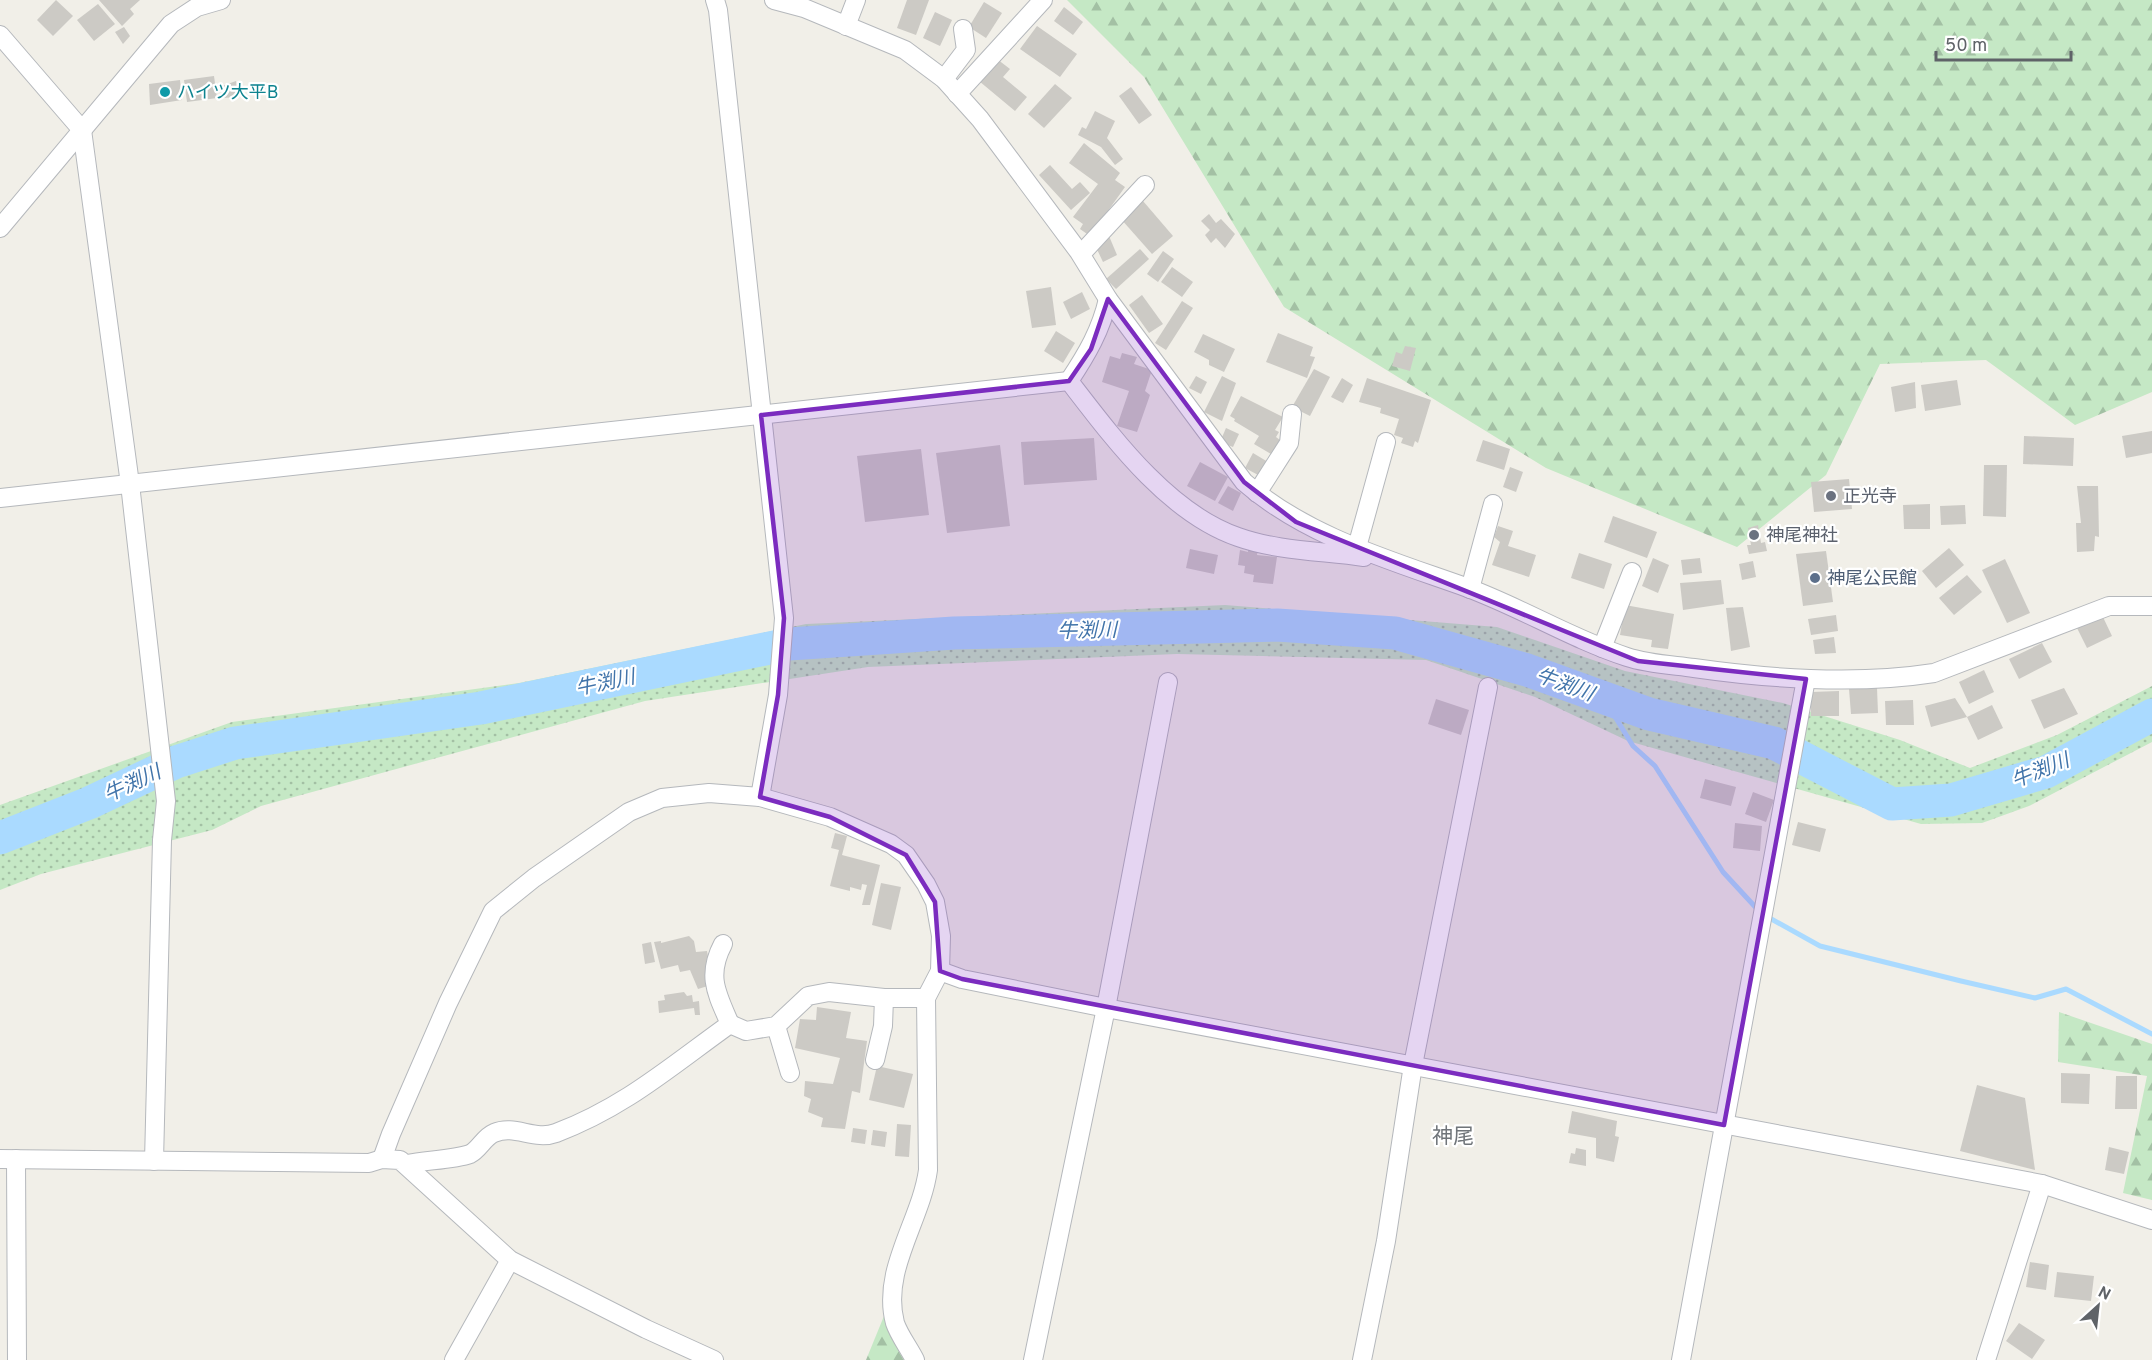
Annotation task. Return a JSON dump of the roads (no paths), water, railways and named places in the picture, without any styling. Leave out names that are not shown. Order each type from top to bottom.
[{"type":"street","points":[[0,228],[171,24],[197,7],[221,0]]},
{"type":"street","points":[[715,0],[718,10],[783,627],[778,686],[760,797]]},
{"type":"street","points":[[774,0],[801,3],[846,26],[905,50],[944,80],[980,119],[1080,254],[1108,299],[1244,482],[1296,522],[1389,560],[1470,589],[1602,648],[1638,661],[1750,676],[1806,679],[1913,676],[1934,673],[2109,606],[2152,606]]},
{"type":"street","points":[[846,26],[856,0]]},
{"type":"street","points":[[957,94],[1043,0]]},
{"type":"street","points":[[944,80],[966,50],[963,29]]},
{"type":"street","points":[[0,35],[82,130],[130,484],[166,801],[162,840],[154,1161]]},
{"type":"street","points":[[1080,254],[1144,185]]},
{"type":"street","points":[[1070,381],[1091,348],[1103,320],[1108,299]]},
{"type":"street","points":[[0,498],[1070,381]]},
{"type":"street","points":[[1070,381],[1146,473],[1176,504],[1217,529],[1239,538],[1275,545],[1389,560]]},
{"type":"street","points":[[1257,493],[1289,443],[1292,414]]},
{"type":"street","points":[[1357,547],[1386,442]]},
{"type":"street","points":[[1470,589],[1493,504]]},
{"type":"street","points":[[1602,648],[1632,572]]},
{"type":"street","points":[[1681,1360],[1789,783],[1806,679]]},
{"type":"street","points":[[1033,1360],[1106,1008],[1168,682]]},
{"type":"street","points":[[1362,1360],[1386,1241],[1413,1065],[1488,687]]},
{"type":"street","points":[[382,1159],[443,1014],[493,911],[534,878],[629,812],[662,798],[709,793],[760,797],[830,817],[891,844],[906,855],[935,902],[941,936],[940,971],[926,998],[928,1170],[925,1191],[891,1283],[896,1323],[915,1360]]},
{"type":"street","points":[[723,944],[716,956],[713,984],[730,1024],[746,1031],[776,1026],[808,996],[829,992],[884,998],[926,998]]},
{"type":"street","points":[[940,971],[962,979],[1106,1008],[2042,1184],[2152,1220]]},
{"type":"street","points":[[875,1060],[883,1026],[884,998]]},
{"type":"street","points":[[407,1164],[471,1154],[491,1133],[508,1129],[535,1136],[554,1134],[582,1120],[597,1117],[629,1098],[730,1024]]},
{"type":"street","points":[[776,1026],[790,1073]]},
{"type":"street","points":[[16,1360],[8,1159],[369,1163],[382,1159],[400,1160],[510,1260],[646,1329],[714,1360]]},
{"type":"street","points":[[1986,1360],[2042,1184]]},
{"type":"street","points":[[454,1360],[510,1260]]},
{"type":"waterway","name":"牛渕川","points":[[0,838],[89,803],[176,762],[235,743],[481,708],[789,644],[954,633],[1277,625],[1395,633],[1527,670],[1649,714],[1774,743],[1892,804],[1951,800],[2046,772],[2152,715]]},
{"type":"waterway","points":[[1616,701],[1614,715],[1633,746],[1655,766],[1723,872],[1759,911]]},
{"type":"waterway","points":[[1766,916],[1820,946],[1961,981],[2035,998],[2066,989],[2152,1034]]},
{"type":"place","name":"ハイツ大平B","points":[[165,92]]},
{"type":"place","name":"正光寺","points":[[1831,496]]},
{"type":"place","name":"神尾神社","points":[[1754,535]]},
{"type":"place","name":"神尾公民館","points":[[1815,578]]},
{"type":"district","name":"神尾","points":[[1453,1136]]}]
